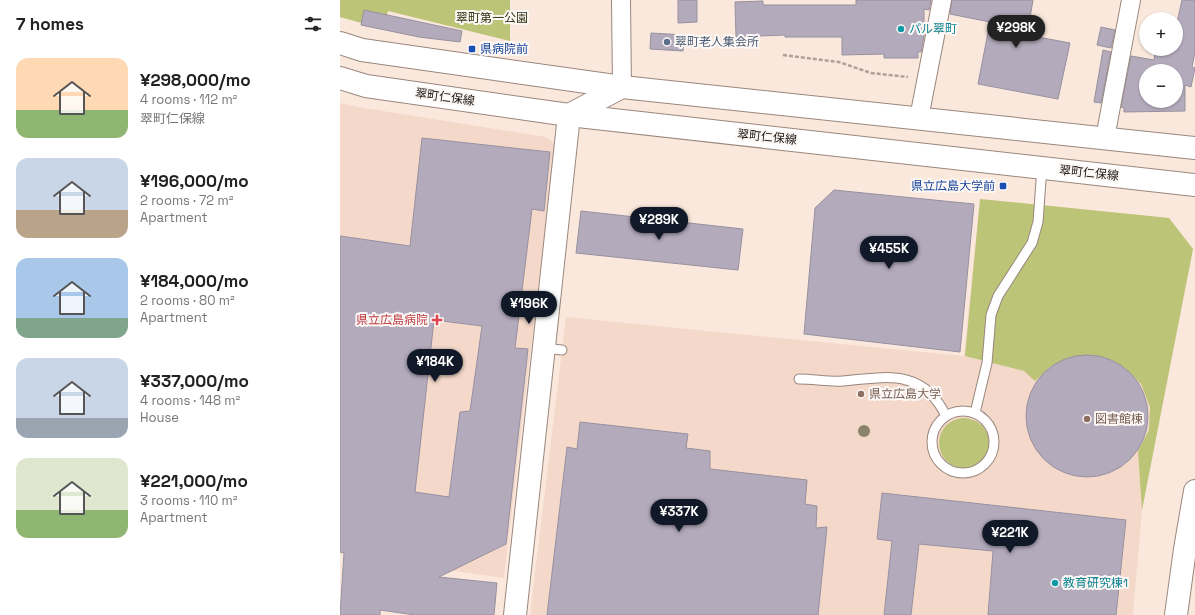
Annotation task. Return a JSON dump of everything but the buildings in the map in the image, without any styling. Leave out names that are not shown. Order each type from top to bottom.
[{"type":"main road","points":[[340,43],[362,50],[622,87],[1195,148]]},
{"type":"main road","name":"翠町仁保線","points":[[340,78],[366,86],[569,115],[1195,185]]},
{"type":"main road","points":[[515,615],[553,349],[569,115],[622,87]]},
{"type":"main road","points":[[1176,615],[1195,491]]},
{"type":"street","points":[[622,0],[622,87]]},
{"type":"street","points":[[919,118],[942,0]]},
{"type":"street","points":[[1105,138],[1131,0]]},
{"type":"lane","points":[[975,413],[987,363],[991,315],[1005,284],[1032,243],[1038,222],[1042,168]]},
{"type":"lane","points":[[800,379],[842,381],[885,377],[904,378],[922,387],[940,403],[946,416]]},
{"type":"lane","points":[[958,411],[975,413],[982,417],[990,425],[994,438],[994,449],[989,461],[980,469],[968,473],[956,473],[944,468],[936,459],[932,447],[933,435],[938,424],[946,416],[958,411]]},
{"type":"path","points":[[783,55],[839,62],[871,73],[926,80]]},
{"type":"shaded area","name":"県立広島病院","points":[[340,103],[546,137],[555,144],[504,578],[345,556],[340,496]]},
{"type":"shaded area","name":"県立広島大学","points":[[980,199],[1169,218],[1193,249],[1142,510],[1133,615],[530,615],[566,317],[964,356]]},
{"type":"green space","name":"翠町第一公園","points":[[340,0],[510,0],[510,41],[388,11],[383,29],[340,17]]},
{"type":"green space","points":[[980,199],[1169,218],[1193,249],[1142,510],[1138,451],[1149,430],[1150,407],[1141,384],[1124,367],[1101,357],[1077,357],[1050,367],[1035,381],[1024,371],[965,356]]},
{"type":"green space","points":[[959,418],[969,418],[982,425],[989,438],[989,448],[982,461],[969,468],[959,468],[950,464],[943,457],[939,448],[939,438],[943,429],[950,422]]},
{"type":"place","name":"パル翠町","points":[[901,29]]},
{"type":"place","name":"翠町老人集会所","points":[[667,42]]},
{"type":"place","name":"県病院前","points":[[472,49]]},
{"type":"place","name":"県立広島大学前","points":[[1003,186]]},
{"type":"place","name":"県立広島病院","points":[[437,320]]},
{"type":"place","name":"県立広島大学","points":[[861,394]]},
{"type":"place","name":"図書館棟","points":[[1087,419]]},
{"type":"place","name":"教育研究棟1","points":[[1055,583]]}]
